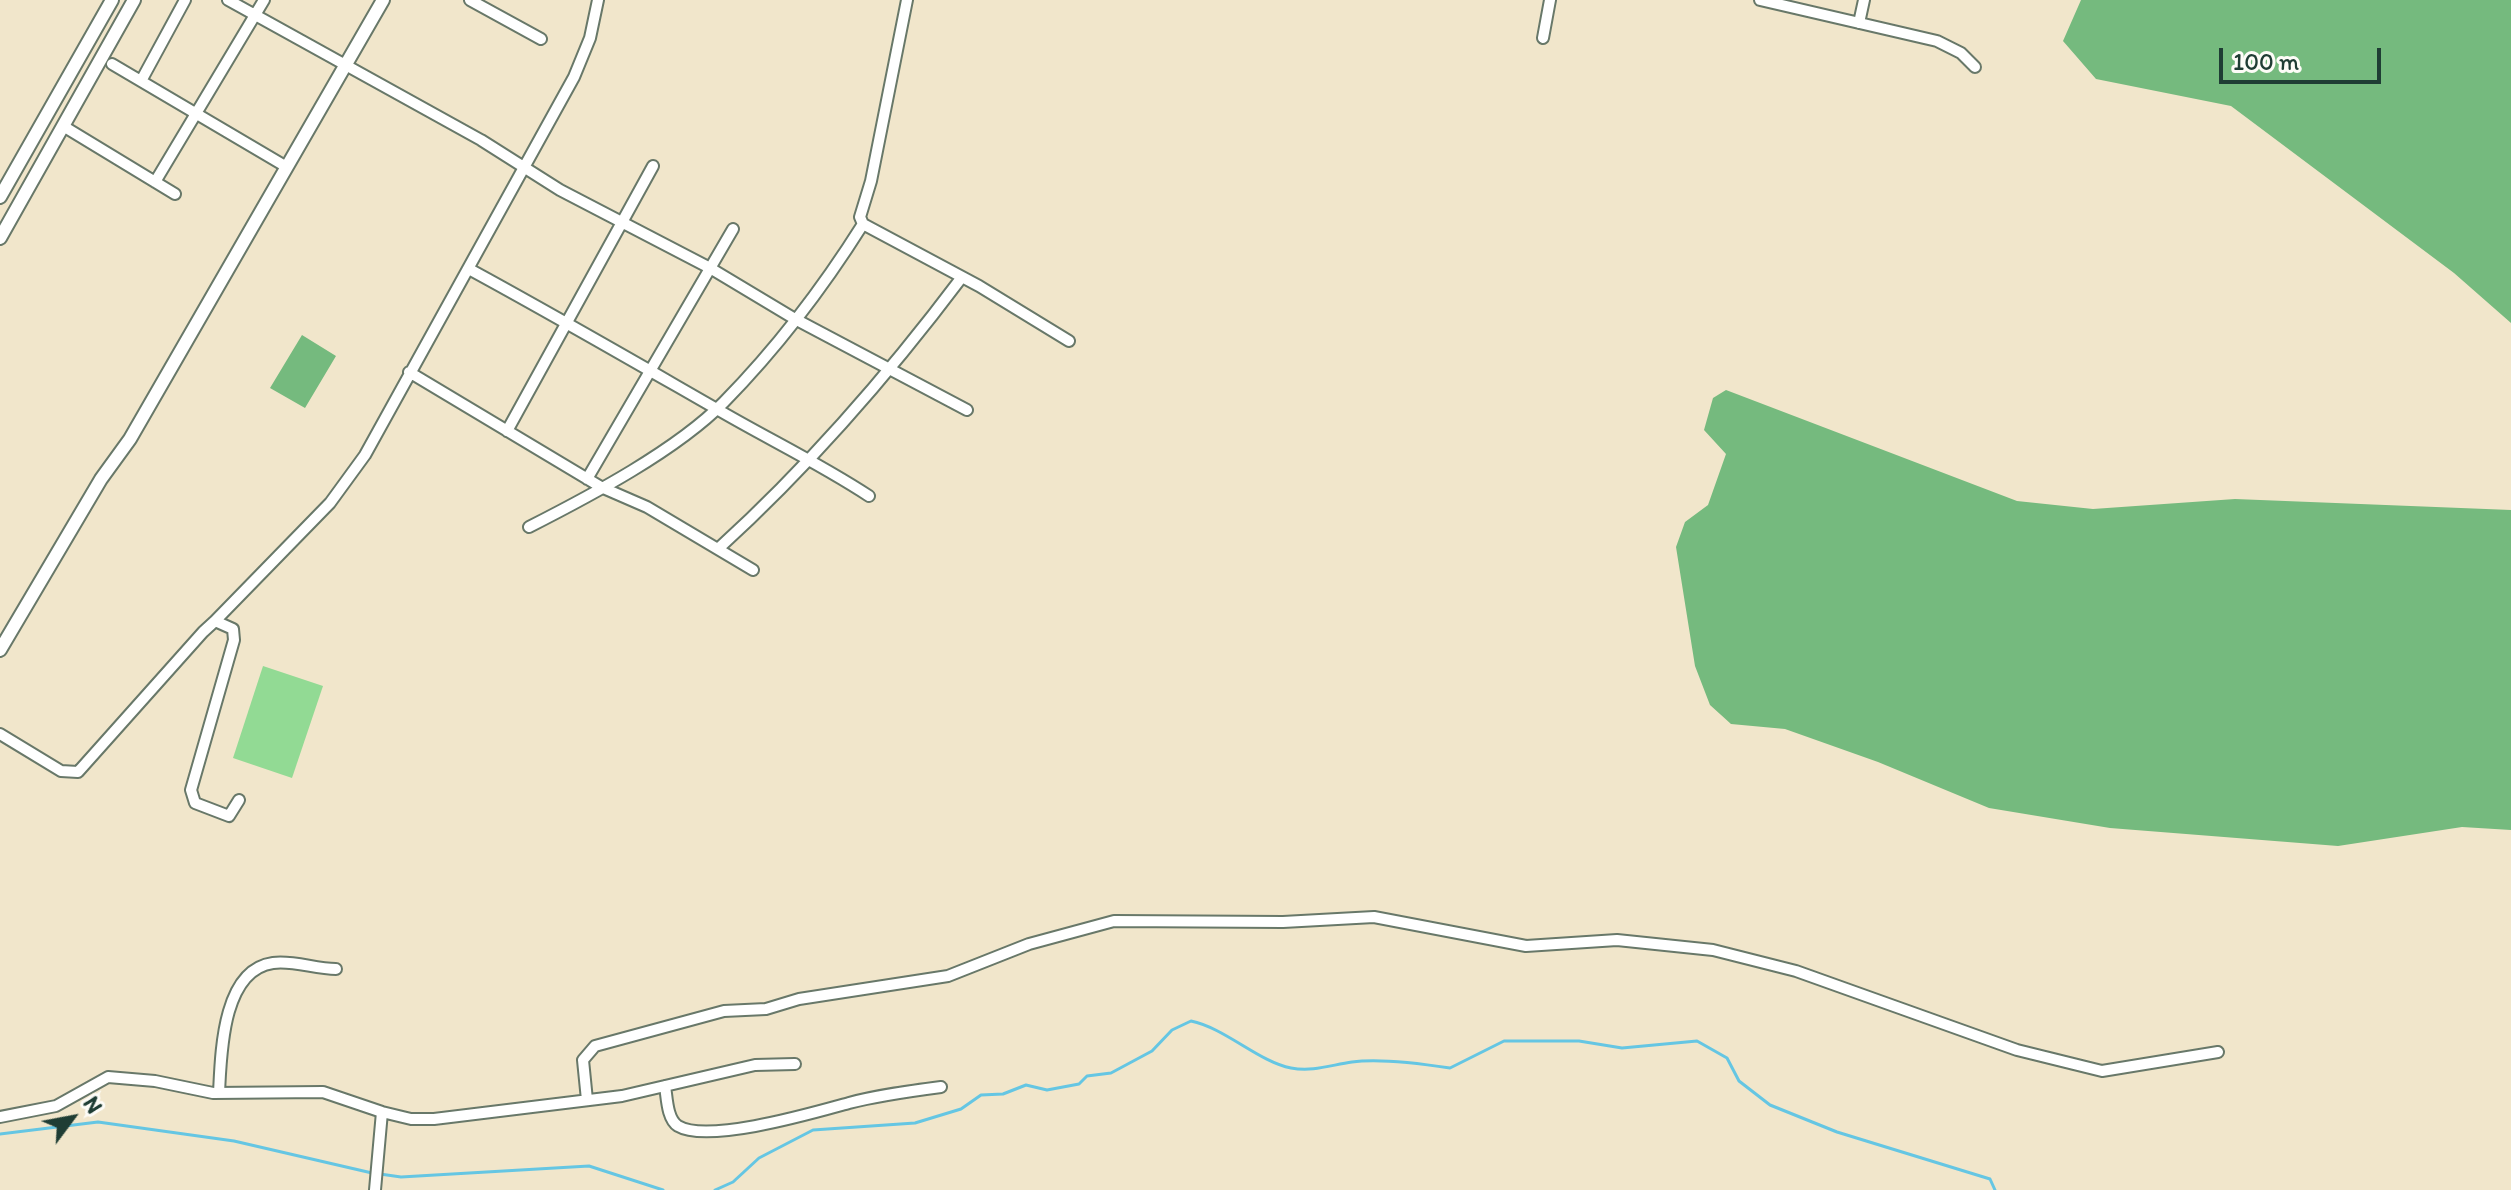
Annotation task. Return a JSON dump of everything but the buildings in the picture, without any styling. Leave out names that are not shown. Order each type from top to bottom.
[{"type":"street","points":[[0,197],[112,0]]},
{"type":"street","points":[[0,238],[134,0]]},
{"type":"street","points":[[141,81],[185,0]]},
{"type":"street","points":[[228,0],[622,222],[710,268],[795,319],[967,410]]},
{"type":"street","points":[[155,182],[264,0]]},
{"type":"street","points":[[0,650],[101,479],[130,439],[383,0]]},
{"type":"street","points":[[470,0],[490,5],[541,39]]},
{"type":"street","points":[[0,734],[61,771],[78,772],[350,479],[525,168],[583,58],[598,0]]},
{"type":"street","points":[[907,0],[871,181],[860,217],[863,224],[962,277],[1069,341]]},
{"type":"street","points":[[1543,38],[1550,0]]},
{"type":"street","points":[[1760,0],[1937,41],[1961,53],[1975,67]]},
{"type":"street","points":[[1859,23],[1864,0]]},
{"type":"street","points":[[112,64],[285,166]]},
{"type":"street","points":[[63,126],[175,194]]},
{"type":"street","points":[[507,431],[653,166]]},
{"type":"street","points":[[529,527],[601,487],[716,409],[795,319],[863,224]]},
{"type":"street","points":[[587,479],[733,229]]},
{"type":"street","points":[[469,269],[650,368],[716,409],[811,458],[869,496]]},
{"type":"street","points":[[719,548],[811,458],[889,370],[962,277]]},
{"type":"street","points":[[409,372],[587,479],[647,507],[753,570]]},
{"type":"street","points":[[215,621],[233,629],[234,640],[191,790],[195,803],[229,816],[239,800]]},
{"type":"street","points":[[587,1100],[583,1060],[595,1046],[724,1011],[766,1009],[799,999],[948,976],[1029,944],[1114,921],[1283,922],[1374,917],[1526,946],[1617,940],[1680,945],[1796,971],[2017,1050],[2086,1070],[2102,1071],[2218,1052]]},
{"type":"street","points":[[219,1093],[227,1021],[236,993],[249,973],[273,963],[336,969]]},
{"type":"street","points":[[0,1117],[56,1106],[108,1077],[219,1093],[323,1092],[382,1112],[434,1119],[587,1100],[755,1065],[795,1064]]},
{"type":"street","points":[[665,1086],[670,1116],[675,1124],[689,1129],[779,1123],[878,1097],[941,1087]]},
{"type":"street","points":[[374,1186],[382,1112]]},
{"type":"green space","points":[[2081,0],[2511,0],[2511,323],[2454,273],[2231,106],[2096,79],[2063,41]]},
{"type":"green space","points":[[302,335],[336,356],[305,408],[270,388]]},
{"type":"green space","points":[[1726,390],[2017,501],[2093,509],[2235,499],[2511,510],[2511,830],[2462,827],[2338,846],[2110,828],[1989,808],[1878,762],[1785,729],[1731,724],[1710,705],[1695,666],[1676,547],[1685,522],[1708,505],[1726,454],[1704,430],[1713,398]]},
{"type":"green space","points":[[263,666],[323,686],[292,778],[233,758]]},
{"type":"waterway","points":[[715,1190],[733,1182],[759,1158],[813,1130],[915,1123],[961,1109],[981,1095],[1003,1094],[1026,1085],[1047,1090],[1079,1084],[1087,1076],[1111,1073],[1152,1051],[1172,1030],[1191,1021],[1216,1030],[1279,1065],[1299,1069],[1375,1061],[1450,1068],[1504,1041],[1579,1041],[1622,1048],[1697,1041],[1727,1058],[1739,1081],[1770,1105],[1837,1132],[1990,1179],[1995,1190]]},
{"type":"waterway","points":[[0,1134],[98,1122],[234,1141],[372,1173]]},
{"type":"waterway","points":[[380,1174],[401,1177],[589,1166],[663,1190]]}]
